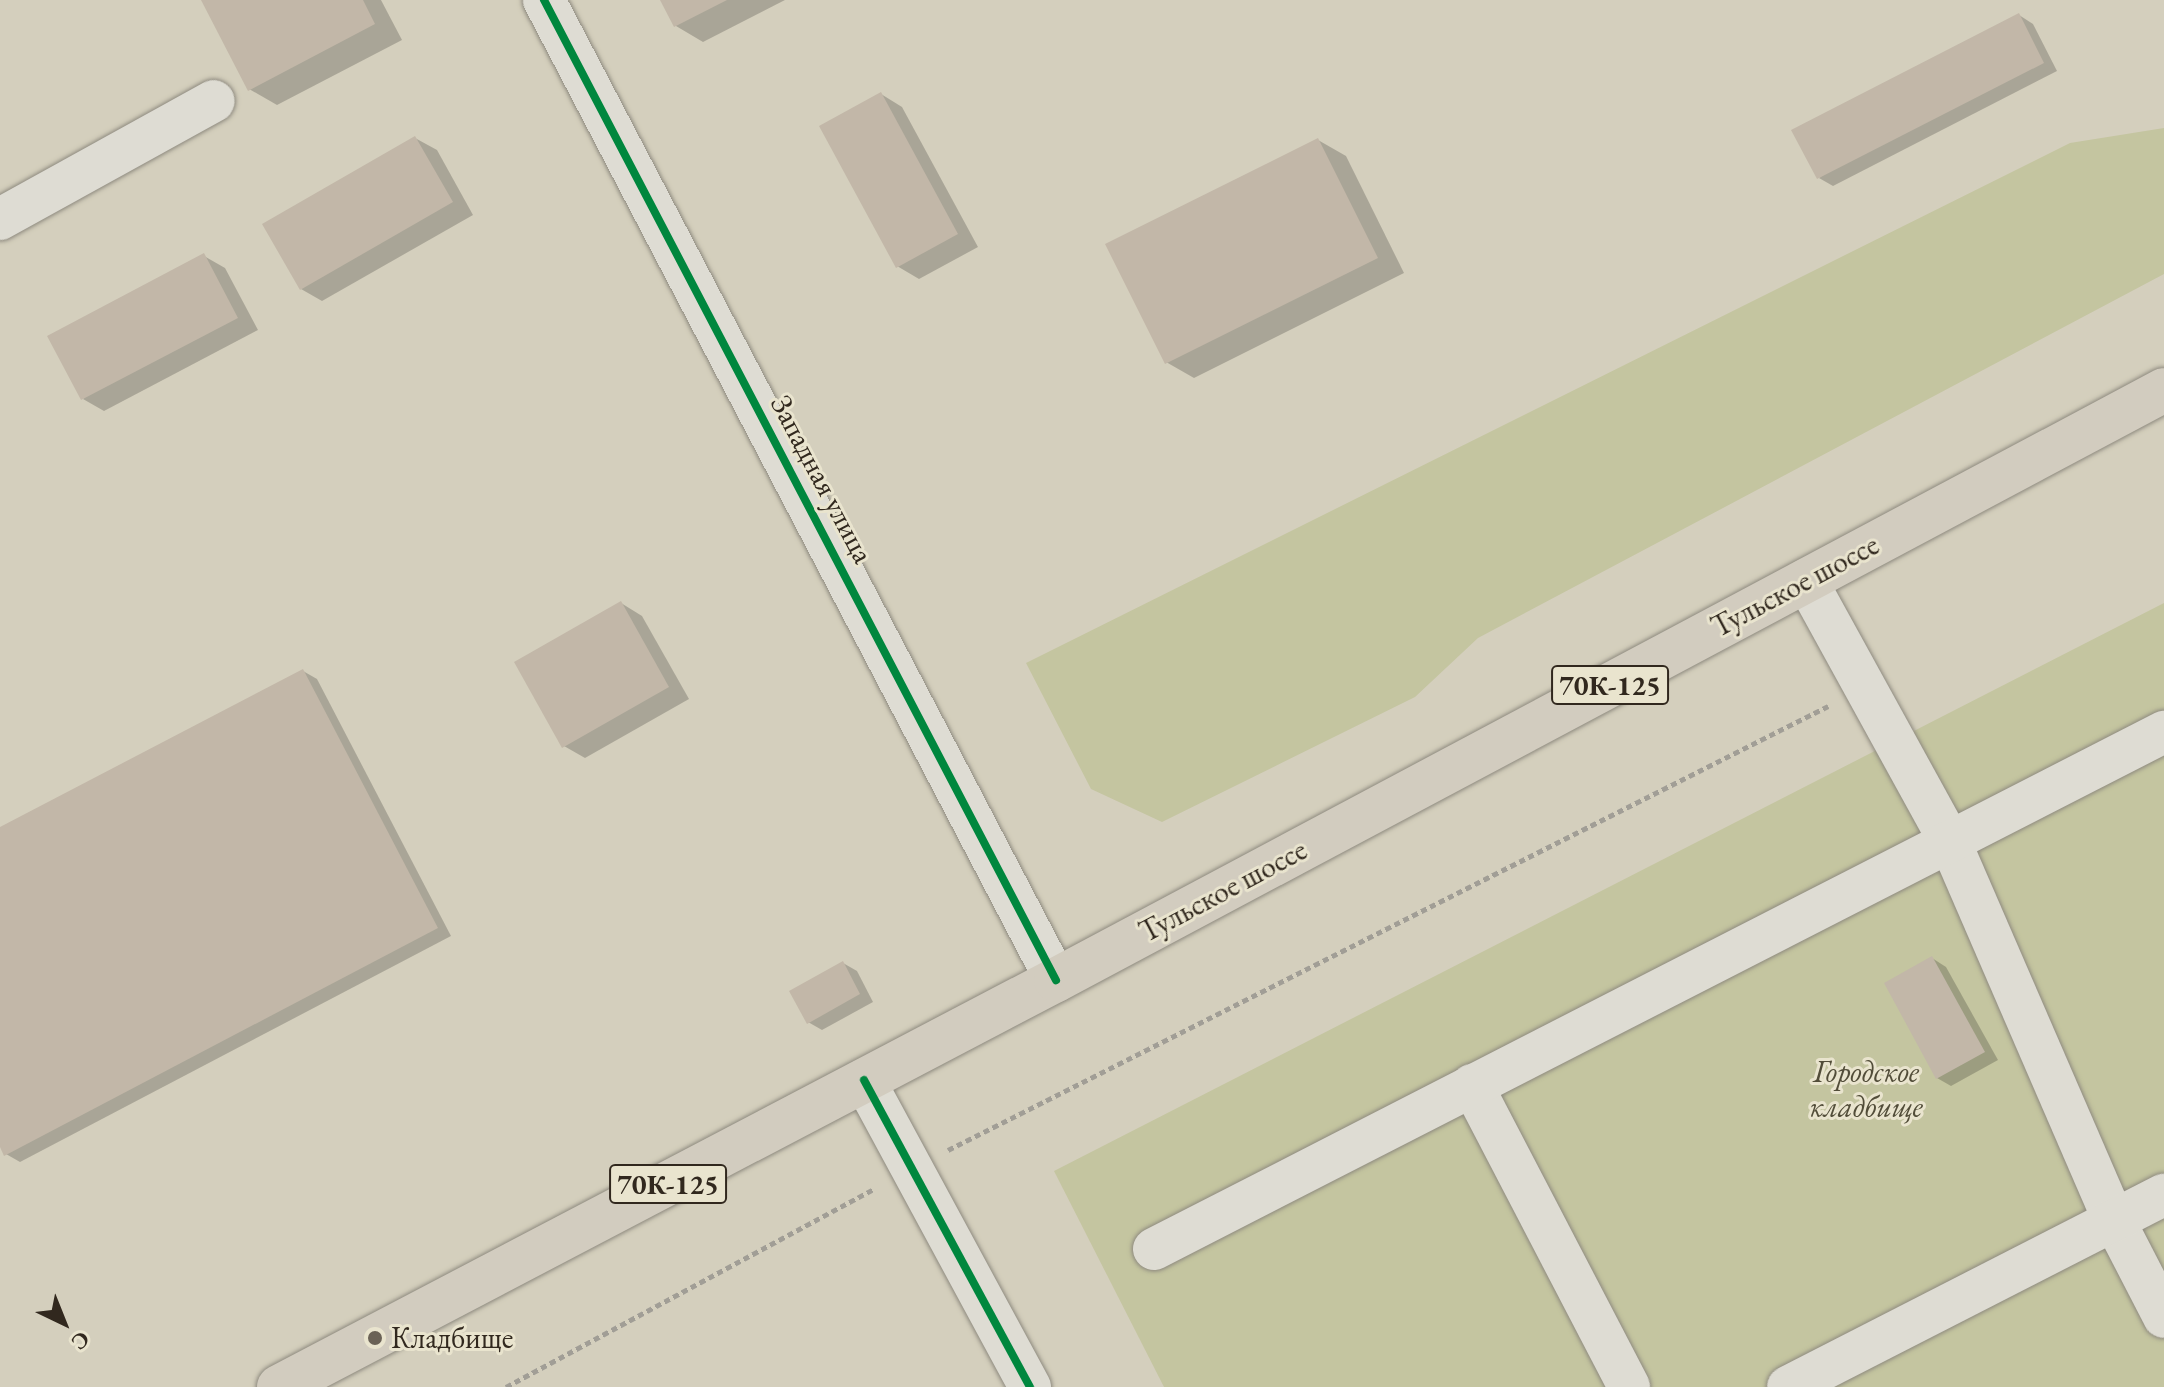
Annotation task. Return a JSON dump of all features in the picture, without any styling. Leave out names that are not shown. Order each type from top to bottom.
[{"type":"main road","name":"Тульское шоссе","points":[[279,1387],[1056,980],[2164,390]]},
{"type":"street","name":"Западная улица","points":[[544,0],[1056,980]]},
{"type":"street","points":[[0,219],[214,101]]},
{"type":"street","points":[[1806,580],[1951,844],[2114,1220],[2164,1317]]},
{"type":"street","points":[[1154,1249],[1951,844],[2164,732]]},
{"type":"street","points":[[864,1080],[1030,1387]]},
{"type":"street","points":[[1472,1085],[1629,1387]]},
{"type":"street","points":[[1788,1387],[2164,1195]]},
{"type":"path","points":[[506,1387],[912,1168],[1865,687]]},
{"type":"green space","points":[[2164,128],[2164,274],[1478,638],[1415,697],[1162,822],[1091,789],[1026,663],[2070,143]]},
{"type":"green space","name":"Городское кладбище","points":[[2164,603],[2164,1387],[1164,1387],[1054,1171]]},
{"type":"building","points":[[201,0],[363,0],[375,24],[248,91]]},
{"type":"building","points":[[660,0],[727,0],[674,27]]},
{"type":"building","points":[[2019,13],[2044,63],[1817,179],[1791,130]]},
{"type":"building","points":[[881,92],[958,234],[896,268],[819,126]]},
{"type":"building","points":[[415,136],[453,202],[300,290],[262,224]]},
{"type":"building","points":[[1318,138],[1378,258],[1165,364],[1105,244]]},
{"type":"building","points":[[204,253],[238,318],[81,400],[47,336]]},
{"type":"building","points":[[621,601],[669,687],[562,748],[514,662]]},
{"type":"building","points":[[303,669],[438,928],[4,1156],[0,1147],[0,827]]},
{"type":"building","points":[[1932,956],[1985,1052],[1936,1079],[1884,983]]},
{"type":"building","points":[[843,961],[860,994],[807,1024],[789,991]]},
{"type":"cycle path","points":[[544,0],[1056,980]]},
{"type":"cycle path","points":[[864,1080],[1030,1387]]},
{"type":"place","name":"Кладбище","points":[[375,1338]]}]
